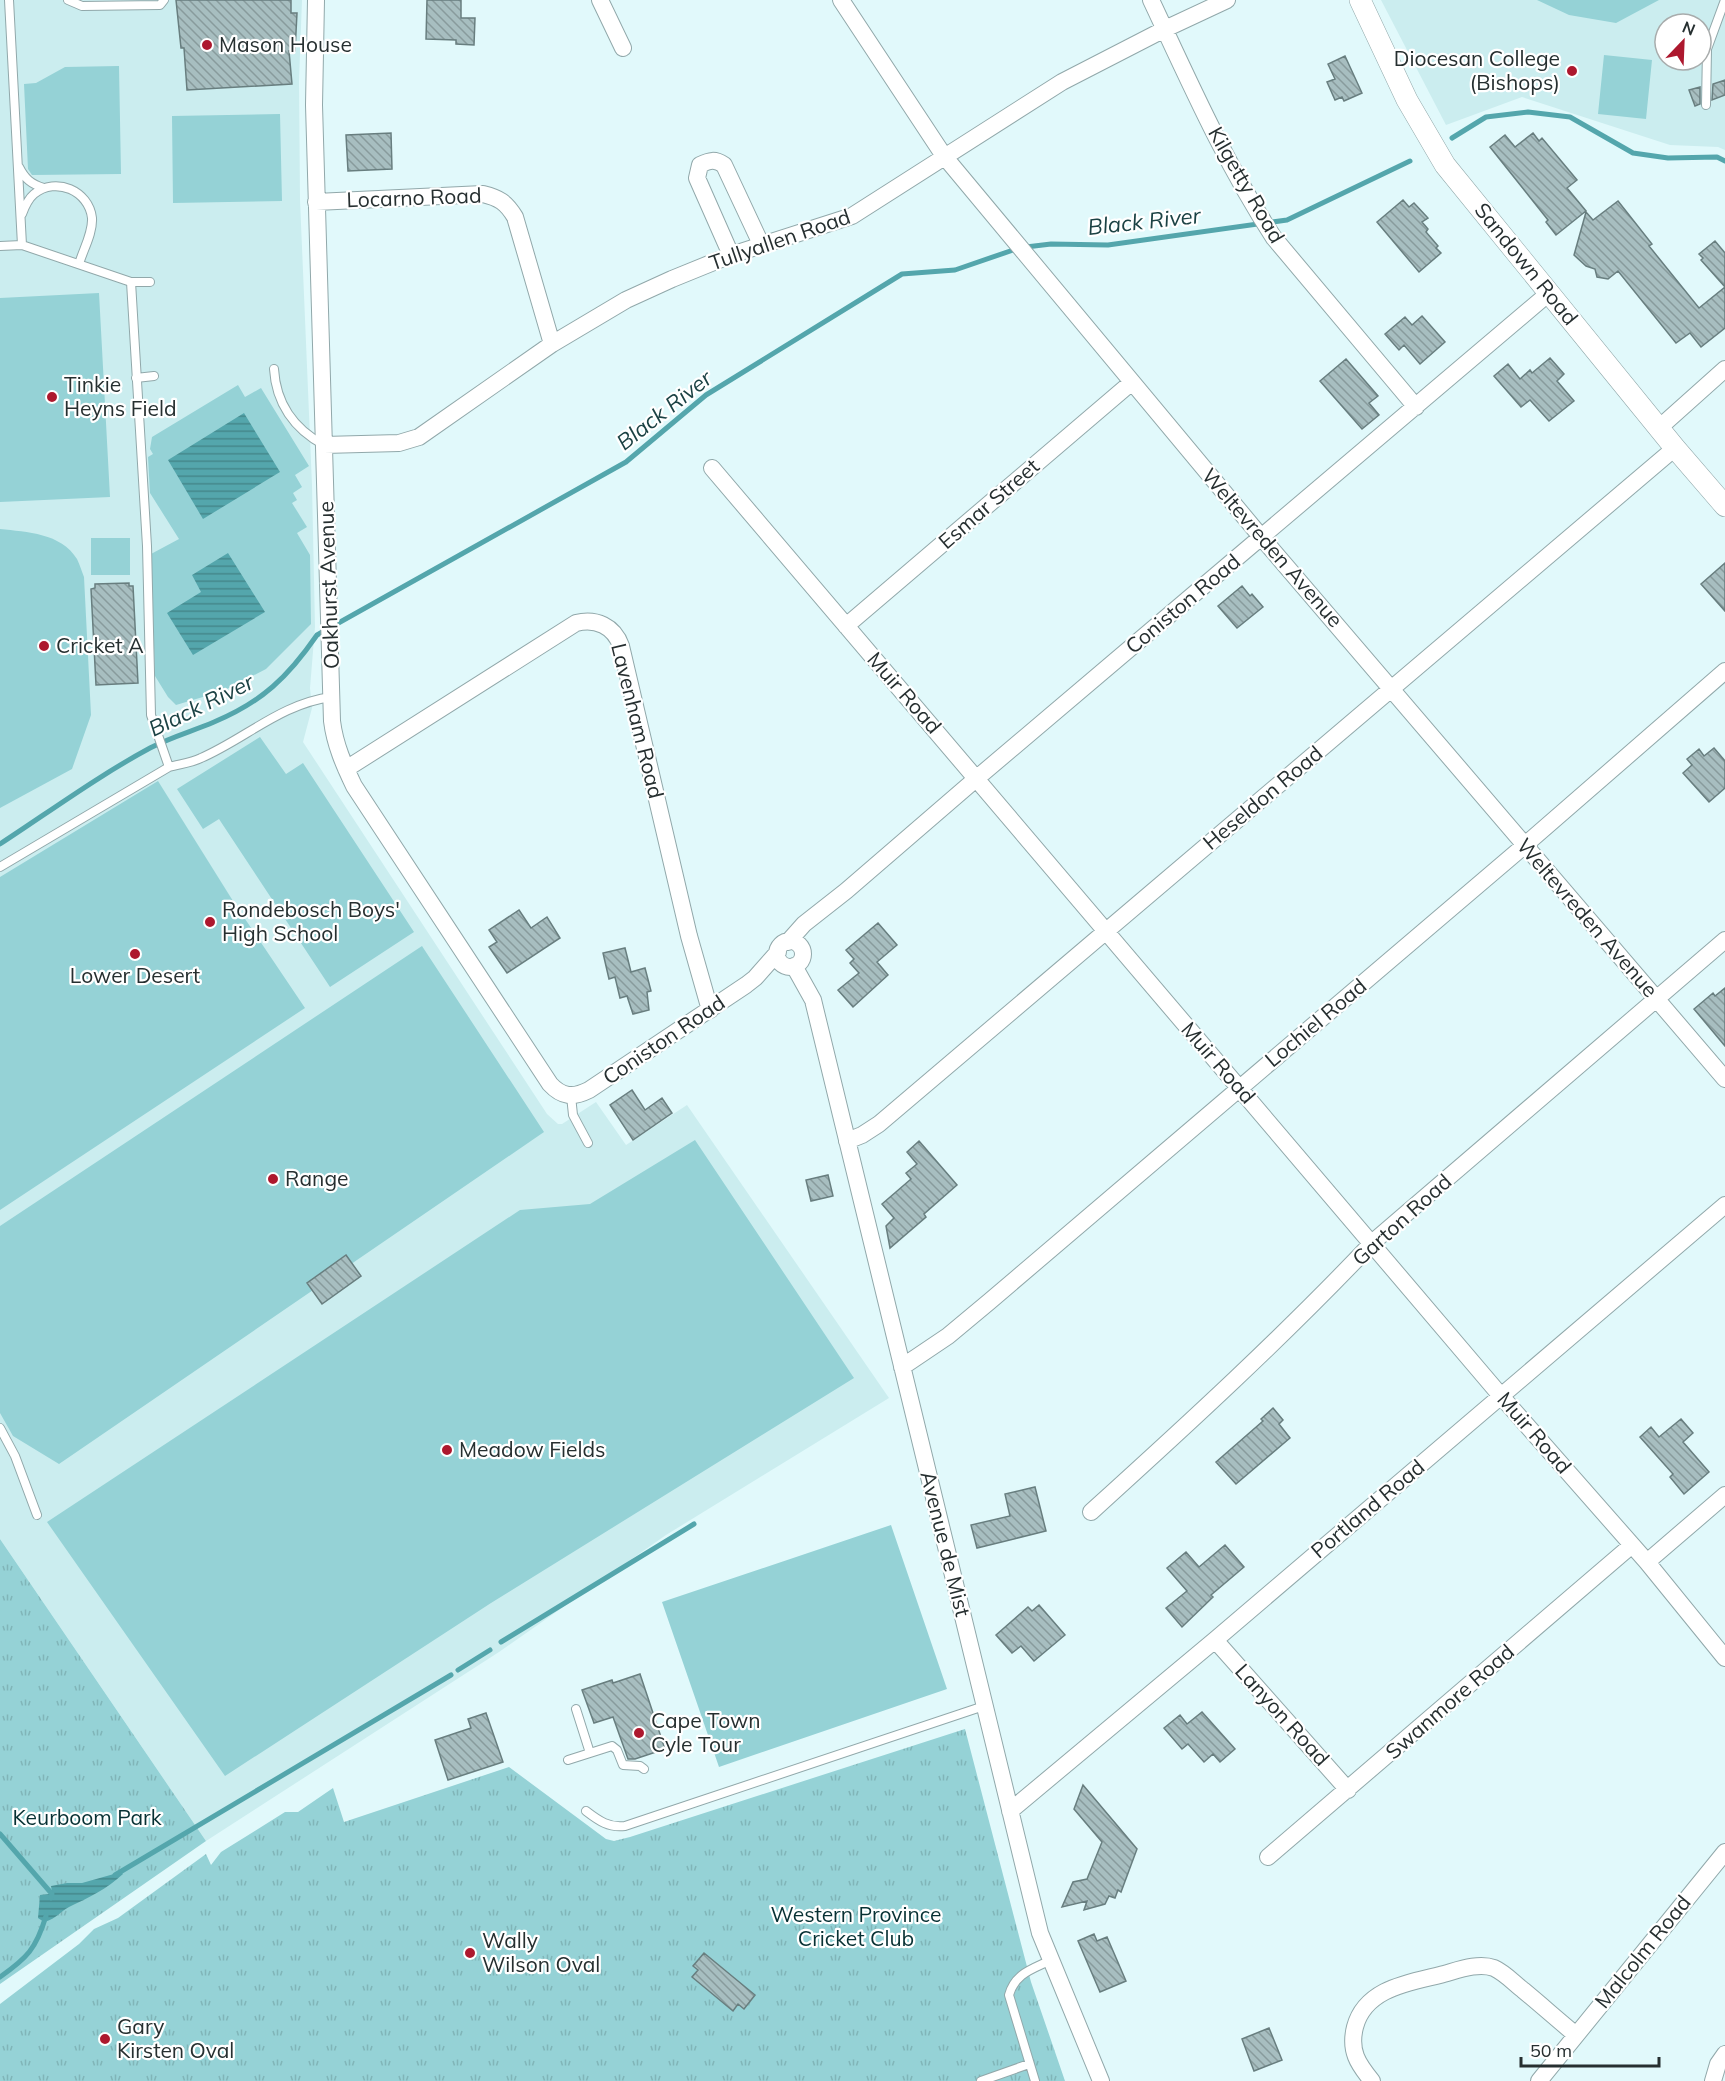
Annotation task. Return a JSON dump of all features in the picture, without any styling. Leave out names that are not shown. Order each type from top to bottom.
[{"type":"street","name":"Oakhurst Avenue","points":[[316,0],[314,84],[316,202],[335,741],[354,786],[550,1084],[561,1093],[571,1096]]},
{"type":"street","points":[[600,0],[623,48]]},
{"type":"street","name":"Weltevreden Avenue","points":[[841,0],[944,156],[1034,266],[1262,538],[1725,1079]]},
{"type":"street","name":"Kilgetty Road","points":[[1151,0],[1192,89],[1255,209],[1274,238],[1416,407]]},
{"type":"street","name":"Tullyallen Road","points":[[324,445],[399,443],[419,436],[552,344],[626,300],[731,255],[852,216],[882,199],[944,156],[1062,82],[1227,0]]},
{"type":"street","name":"Sandown Road","points":[[1360,0],[1407,100],[1445,165],[1675,448],[1725,506]]},
{"type":"street","points":[[731,255],[697,178],[700,165],[708,161],[718,161],[724,165],[761,244]]},
{"type":"street","name":"Locarno Road","points":[[316,202],[483,194],[498,197],[508,205],[515,217],[552,344]]},
{"type":"street","name":"Coniston Road","points":[[571,1096],[589,1090],[791,955],[798,928],[1550,293]]},
{"type":"street","points":[[1659,428],[1725,369]]},
{"type":"street","name":"Esmar Street","points":[[846,626],[1132,382]]},
{"type":"street","name":"Heseldon Road","points":[[847,1141],[879,1124],[1675,448]]},
{"type":"street","name":"Muir Road","points":[[712,468],[1501,1396],[1647,1562],[1725,1658]]},
{"type":"street","name":"Lavenham Road","points":[[346,769],[576,623],[586,621],[599,623],[609,628],[618,638],[621,646],[689,936],[710,1010]]},
{"type":"street","name":"Lochiel Road","points":[[902,1367],[948,1336],[1525,845],[1725,671]]},
{"type":"street","name":"Garton Road","points":[[1091,1512],[1200,1414],[1330,1287],[1372,1242],[1725,940]]},
{"type":"street","name":"Avenue de Mist","points":[[791,955],[813,980],[813,1000],[1038,1923],[1100,2081]]},
{"type":"street","name":"Portland Road","points":[[1010,1811],[1215,1640],[1725,1205]]},
{"type":"street","points":[[1647,1562],[1725,1495]]},
{"type":"street","name":"Swanmore Road","points":[[1268,1857],[1632,1545]]},
{"type":"street","name":"Lanyon Road","points":[[1215,1640],[1348,1790]]},
{"type":"street","name":"Malcolm Road","points":[[1539,2081],[1725,1852]]},
{"type":"street","points":[[1372,2081],[1359,2065],[1353,2054],[1352,2045],[1357,2020],[1365,2006],[1376,1996],[1389,1989],[1466,1968],[1484,1966],[1502,1972],[1576,2035]]},
{"type":"street","points":[[1713,2081],[1718,2064],[1725,2054]]},
{"type":"lane","points":[[9,0],[14,56],[13,84],[22,245]]},
{"type":"lane","points":[[68,0],[82,6],[160,4],[164,0]]},
{"type":"lane","points":[[1707,105],[1707,49],[1725,0]]},
{"type":"lane","points":[[17,164],[24,177],[32,184],[44,188]]},
{"type":"lane","points":[[21,217],[26,203],[44,188],[66,187],[76,191],[84,199],[92,219],[79,264]]},
{"type":"lane","points":[[0,246],[22,245],[130,282],[150,282]]},
{"type":"lane","points":[[130,282],[147,546],[151,715],[169,766]]},
{"type":"lane","points":[[274,369],[275,386],[285,411],[309,437],[324,445]]},
{"type":"lane","points":[[136,378],[154,376]]},
{"type":"lane","points":[[0,867],[169,766],[200,759],[282,713],[312,699],[332,697]]},
{"type":"lane","points":[[571,1096],[573,1115],[588,1143]]},
{"type":"lane","points":[[0,1428],[15,1456],[37,1515]]},
{"type":"lane","points":[[586,1811],[606,1824],[625,1826],[984,1706]]},
{"type":"lane","points":[[576,1709],[590,1753]]},
{"type":"lane","points":[[568,1760],[612,1746],[617,1750],[623,1765],[639,1766],[645,1769]]},
{"type":"lane","points":[[1035,2081],[1009,1995],[1013,1984],[1022,1974],[1051,1960]]},
{"type":"lane","points":[[981,2081],[1029,2064]]},
{"type":"shaded area","name":"Rondebosch Boys' High School","points":[[0,0],[302,0],[299,81],[300,200],[312,485],[315,627],[310,688],[312,708],[303,742],[547,1114],[558,1124],[562,1124],[596,1102],[626,1145],[687,1105],[889,1398],[666,1535],[499,1652],[206,1841],[0,1539]]},
{"type":"shaded area","name":"Diocesan College (Bishops)","points":[[1381,0],[1725,0],[1725,150],[1718,147],[1670,145],[1522,97],[1446,125]]},
{"type":"shaded area","points":[[244,413],[280,472],[203,519],[168,460]]},
{"type":"shaded area","points":[[228,553],[265,612],[193,655],[167,613],[201,592],[192,575]]},
{"type":"shaded area","points":[[121,1872],[123,1874],[110,1884],[52,1919],[44,1922],[38,1918],[40,1895],[52,1892],[51,1886],[82,1883]]},
{"type":"green space","points":[[1537,0],[1659,0],[1616,23],[1569,15]]},
{"type":"green space","points":[[1604,55],[1652,60],[1646,119],[1598,114]]},
{"type":"green space","points":[[119,66],[121,174],[32,175],[28,169],[24,84],[36,83],[65,67]]},
{"type":"green space","points":[[280,114],[282,201],[173,203],[172,116]]},
{"type":"green space","name":"Tinkie Heyns Field","points":[[99,293],[110,497],[0,502],[0,298]]},
{"type":"green space","points":[[238,385],[245,397],[261,388],[309,466],[295,475],[302,487],[293,493],[297,500],[292,503],[307,527],[297,533],[310,555],[311,624],[266,669],[223,691],[176,705],[155,676],[151,554],[179,539],[150,493],[148,457],[153,454],[150,449],[152,437]]},
{"type":"green space","name":"Cricket A","points":[[0,529],[43,535],[62,544],[77,559],[84,577],[91,715],[72,769],[0,808]]},
{"type":"green space","points":[[91,538],[130,538],[130,575],[91,575]]},
{"type":"green space","points":[[260,737],[286,774],[303,763],[414,932],[330,987],[219,819],[203,829],[177,789]]},
{"type":"green space","name":"Lower Desert","points":[[158,781],[233,901],[305,1008],[0,1210],[0,877]]},
{"type":"green space","name":"Range","points":[[422,946],[544,1132],[59,1464],[13,1436],[0,1413],[0,1226]]},
{"type":"green space","name":"Meadow Fields","points":[[695,1140],[854,1378],[491,1603],[225,1776],[47,1522],[520,1210],[590,1204]]},
{"type":"green space","points":[[891,1525],[947,1689],[719,1767],[662,1602]]},
{"type":"green space","name":"Keurboom Park","points":[[0,1539],[206,1841],[0,1984]]},
{"type":"green space","name":"Western Province Cricket Club","points":[[965,1729],[1031,1982],[1065,2081],[0,2081],[0,2004],[79,1944],[94,1929],[118,1918],[206,1854],[211,1865],[221,1852],[285,1812],[298,1812],[333,1788],[344,1822],[509,1767],[606,1839],[614,1841]]},
{"type":"building","name":"Mason House","points":[[176,0],[291,0],[291,13],[297,13],[295,51],[289,51],[292,84],[187,90],[184,48],[181,48]]},
{"type":"building","points":[[427,0],[461,0],[461,18],[475,18],[474,45],[456,44],[456,40],[426,39]]},
{"type":"building","points":[[1345,56],[1362,93],[1344,101],[1342,97],[1335,100],[1327,82],[1335,79],[1328,64]]},
{"type":"building","points":[[1725,80],[1725,95],[1712,100],[1713,84]]},
{"type":"building","points":[[1700,87],[1700,104],[1695,106],[1689,90]]},
{"type":"building","points":[[391,133],[392,169],[348,171],[346,135]]},
{"type":"building","points":[[1533,133],[1539,141],[1542,138],[1577,180],[1567,188],[1586,211],[1556,235],[1546,222],[1548,220],[1490,147],[1505,135],[1515,147]]},
{"type":"building","points":[[1403,200],[1409,207],[1414,203],[1428,218],[1422,222],[1428,229],[1426,232],[1441,253],[1419,272],[1377,222]]},
{"type":"building","points":[[1618,201],[1652,244],[1649,246],[1699,308],[1725,287],[1725,328],[1701,347],[1690,333],[1676,343],[1618,271],[1608,279],[1597,277],[1595,269],[1586,266],[1574,255],[1586,212],[1593,220]]},
{"type":"building","points":[[1715,241],[1725,253],[1725,287],[1701,260],[1703,258],[1699,254]]},
{"type":"building","points":[[1422,316],[1445,342],[1420,364],[1404,345],[1399,350],[1385,334],[1405,317],[1412,325]]},
{"type":"building","points":[[1550,358],[1564,374],[1557,381],[1574,401],[1549,421],[1530,400],[1521,407],[1494,376],[1508,364],[1520,379],[1530,370],[1532,373]]},
{"type":"building","points":[[1346,359],[1378,396],[1369,403],[1379,415],[1362,429],[1320,381]]},
{"type":"building","points":[[1725,563],[1725,611],[1701,584]]},
{"type":"building","points":[[129,583],[129,586],[133,586],[138,683],[96,685],[91,589],[95,588],[95,584]]},
{"type":"building","points":[[1242,586],[1263,607],[1237,628],[1218,606]]},
{"type":"building","points":[[1714,748],[1725,761],[1725,788],[1709,802],[1683,773],[1692,765],[1687,759],[1699,749],[1704,756]]},
{"type":"building","points":[[519,910],[531,928],[547,917],[560,938],[507,973],[489,947],[497,942],[489,930]]},
{"type":"building","points":[[878,923],[897,945],[877,962],[888,975],[853,1007],[838,990],[859,973],[850,963],[854,959],[846,950]]},
{"type":"building","points":[[625,948],[631,972],[645,968],[651,991],[647,992],[649,1010],[633,1014],[627,996],[620,998],[615,977],[609,979],[603,953]]},
{"type":"building","points":[[1725,988],[1725,1046],[1694,1009],[1713,993],[1715,996]]},
{"type":"building","points":[[632,1090],[645,1110],[662,1098],[672,1113],[633,1140],[610,1105]]},
{"type":"building","points":[[919,1141],[957,1185],[924,1214],[926,1217],[890,1248],[886,1226],[894,1218],[882,1204],[911,1179],[906,1173],[917,1164],[907,1152]]},
{"type":"building","points":[[828,1175],[833,1196],[811,1201],[806,1180]]},
{"type":"building","points":[[346,1255],[361,1276],[322,1304],[307,1283]]},
{"type":"building","points":[[1273,1408],[1283,1420],[1279,1424],[1290,1438],[1236,1484],[1216,1462],[1263,1421],[1261,1419]]},
{"type":"building","points":[[1681,1419],[1693,1433],[1683,1442],[1709,1472],[1684,1494],[1670,1477],[1673,1474],[1640,1437],[1651,1427],[1659,1437]]},
{"type":"building","points":[[1035,1487],[1046,1531],[977,1548],[971,1525],[1010,1516],[1005,1494]]},
{"type":"building","points":[[1225,1545],[1244,1567],[1211,1595],[1213,1597],[1182,1627],[1166,1608],[1187,1591],[1167,1568],[1186,1552],[1199,1567]]},
{"type":"building","points":[[1039,1605],[1065,1635],[1034,1661],[1021,1646],[1012,1653],[996,1635],[1028,1607],[1032,1611]]},
{"type":"building","name":"Cape Town Cyle Tour","points":[[640,1674],[665,1749],[635,1759],[628,1759],[613,1717],[594,1723],[582,1690]]},
{"type":"building","points":[[1202,1712],[1235,1749],[1220,1762],[1213,1754],[1204,1762],[1188,1744],[1182,1749],[1164,1728],[1180,1715],[1187,1724]]},
{"type":"building","points":[[486,1713],[503,1762],[448,1780],[435,1740],[471,1728],[468,1719]]},
{"type":"building","points":[[1083,1785],[1137,1849],[1121,1892],[1118,1890],[1115,1898],[1109,1896],[1105,1904],[1084,1910],[1087,1901],[1062,1907],[1073,1882],[1087,1879],[1102,1842],[1074,1809]]},
{"type":"building","points":[[1094,1934],[1097,1941],[1107,1937],[1126,1981],[1100,1992],[1078,1941]]},
{"type":"building","points":[[704,1953],[755,1995],[744,2009],[738,2004],[733,2011],[692,1977],[698,1970],[693,1966]]},
{"type":"building","points":[[1269,2028],[1282,2060],[1254,2071],[1242,2039]]},
{"type":"waterway","name":"Black River","points":[[1452,138],[1486,117],[1528,112],[1570,117],[1633,153],[1668,158],[1717,157],[1725,161]]},
{"type":"waterway","name":"Black River","points":[[1026,247],[1051,244],[1108,245],[1287,220],[1410,161]]},
{"type":"waterway","name":"Black River","points":[[0,844],[131,759],[158,744],[214,722],[246,706],[273,687],[295,664],[317,635],[626,462],[706,395],[902,274],[955,270],[1016,249]]},
{"type":"waterway","points":[[501,1642],[694,1524]]},
{"type":"waterway","points":[[458,1670],[490,1650]]},
{"type":"waterway","points":[[115,1875],[451,1675]]},
{"type":"waterway","points":[[0,1834],[52,1894],[51,1898]]},
{"type":"waterway","points":[[0,1977],[29,1952],[46,1916]]},
{"type":"place","name":"Mason House","points":[[207,45]]},
{"type":"place","name":"Diocesan College (Bishops)","points":[[1572,71]]},
{"type":"place","name":"Tinkie Heyns Field","points":[[52,397]]},
{"type":"place","name":"Cricket A","points":[[44,646]]},
{"type":"place","name":"Rondebosch Boys' High School","points":[[210,922]]},
{"type":"place","name":"Lower Desert","points":[[135,954]]},
{"type":"place","name":"Range","points":[[273,1179]]},
{"type":"place","name":"Meadow Fields","points":[[447,1450]]},
{"type":"place","name":"Cape Town Cyle Tour","points":[[639,1733]]},
{"type":"place","name":"Wally Wilson Oval","points":[[470,1953]]},
{"type":"place","name":"Gary Kirsten Oval","points":[[105,2039]]}]
